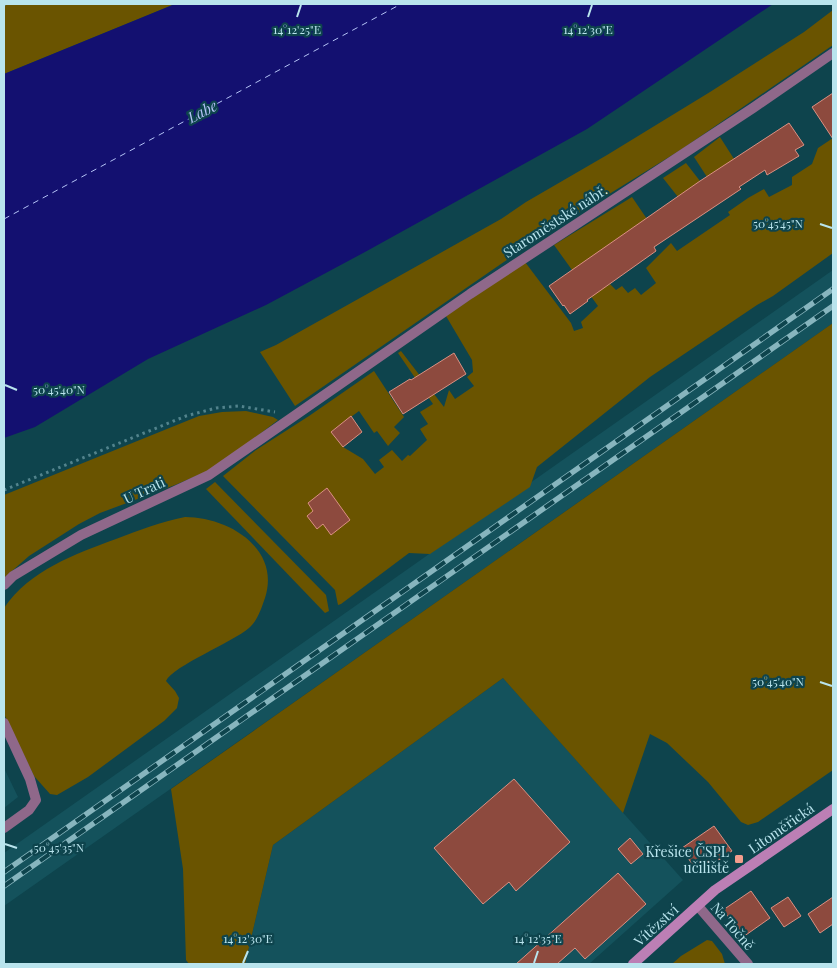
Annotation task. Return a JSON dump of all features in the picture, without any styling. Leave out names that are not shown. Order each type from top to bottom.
[{"type":"main road","name":"Litoměřická","points":[[698,906],[715,890],[833,809]]},
{"type":"main road","name":"Vítězství","points":[[633,964],[698,906]]},
{"type":"street","name":"Staroměstské nábř.","points":[[294,417],[470,294],[833,53]]},
{"type":"street","name":"U Trati","points":[[4,585],[13,576],[81,535],[209,475],[294,417]]},
{"type":"street","points":[[4,723],[30,779],[36,800],[29,810],[4,828]]},
{"type":"street","name":"Na Točně","points":[[698,906],[748,964]]},
{"type":"path","points":[[4,490],[186,416],[216,408],[239,406],[294,417]]},
{"type":"shaded area","points":[[4,4],[175,4],[4,74]]},
{"type":"shaded area","points":[[833,10],[833,45],[682,149],[546,233],[295,406],[260,352],[276,345],[501,219],[526,202],[710,92],[804,32]]},
{"type":"shaded area","points":[[720,137],[734,159],[707,177],[694,157]]},
{"type":"shaded area","points":[[833,138],[833,253],[773,296],[650,377],[537,467],[530,487],[430,554],[409,553],[341,604],[338,605],[335,590],[223,476],[256,450],[374,371],[404,417],[394,427],[400,433],[388,446],[377,431],[374,433],[359,411],[331,432],[343,447],[363,459],[375,474],[384,467],[379,460],[392,450],[402,461],[427,440],[420,429],[428,424],[420,412],[433,404],[398,353],[401,351],[444,407],[449,390],[455,399],[474,386],[467,377],[473,372],[472,360],[446,316],[525,262],[571,323],[574,331],[583,328],[581,322],[598,306],[554,245],[632,197],[647,219],[606,287],[610,284],[616,290],[622,286],[628,293],[635,288],[641,295],[656,283],[646,268],[671,243],[677,251],[730,215],[728,212],[748,198],[764,189],[769,197],[792,185],[792,177],[812,164],[818,148]]},
{"type":"shaded area","points":[[686,163],[700,181],[678,197],[663,178]]},
{"type":"shaded area","points":[[833,270],[833,323],[4,906],[4,853]]},
{"type":"shaded area","points":[[833,323],[833,770],[758,822],[748,825],[741,822],[708,782],[667,743],[650,734],[623,813],[503,678],[273,845],[245,964],[189,964],[186,960],[183,869],[171,789]]},
{"type":"shaded area","points":[[246,411],[273,417],[278,420],[217,467],[100,513],[29,556],[4,578],[4,495],[199,416],[222,412]]},
{"type":"shaded area","points":[[215,482],[326,595],[329,611],[325,613],[206,489]]},
{"type":"shaded area","points":[[185,517],[201,518],[233,529],[258,550],[265,564],[268,580],[265,598],[259,614],[252,625],[241,634],[191,661],[171,675],[166,681],[179,698],[177,708],[164,721],[88,777],[57,795],[50,794],[34,776],[4,714],[4,608],[27,583],[40,573],[69,557],[133,532]]},
{"type":"shaded area","points":[[503,678],[683,880],[589,964],[245,964],[273,845]]},
{"type":"shaded area","points":[[4,768],[18,797],[4,808]]},
{"type":"shaded area","points":[[707,940],[712,941],[722,954],[725,964],[672,964],[681,956]]},
{"type":"water","name":"Labe","points":[[175,4],[773,4],[587,129],[266,305],[148,359],[35,427],[4,438],[4,74]]},
{"type":"building","points":[[833,93],[833,139],[812,107]]},
{"type":"building","points":[[789,123],[804,145],[795,150],[799,156],[767,175],[765,170],[739,187],[741,189],[654,247],[656,251],[570,314],[563,306],[549,286],[700,181]]},
{"type":"building","points":[[454,353],[466,374],[403,414],[389,392]]},
{"type":"building","points":[[351,416],[362,432],[343,447],[331,432]]},
{"type":"building","points":[[327,488],[350,520],[331,535],[323,524],[317,529],[307,516],[313,511],[308,503]]},
{"type":"building","points":[[514,779],[570,842],[516,891],[509,882],[483,904],[434,848]]},
{"type":"building","points":[[714,826],[732,851],[704,870],[695,869],[682,848]]},
{"type":"building","points":[[630,838],[643,854],[631,864],[618,849]]},
{"type":"building","points":[[618,873],[646,904],[585,959],[575,948],[557,964],[516,964]]},
{"type":"building","points":[[751,891],[770,918],[743,937],[723,910]]},
{"type":"building","points":[[788,897],[801,916],[784,927],[771,908]]},
{"type":"building","points":[[833,897],[833,924],[820,933],[808,914]]},
{"type":"ferry route","points":[[4,219],[401,4]]},
{"type":"railway","points":[[4,872],[833,289]]},
{"type":"railway","points":[[4,886],[833,306]]},
{"type":"place","name":"Křešice ČSPL učiliště","points":[[739,859]]}]
